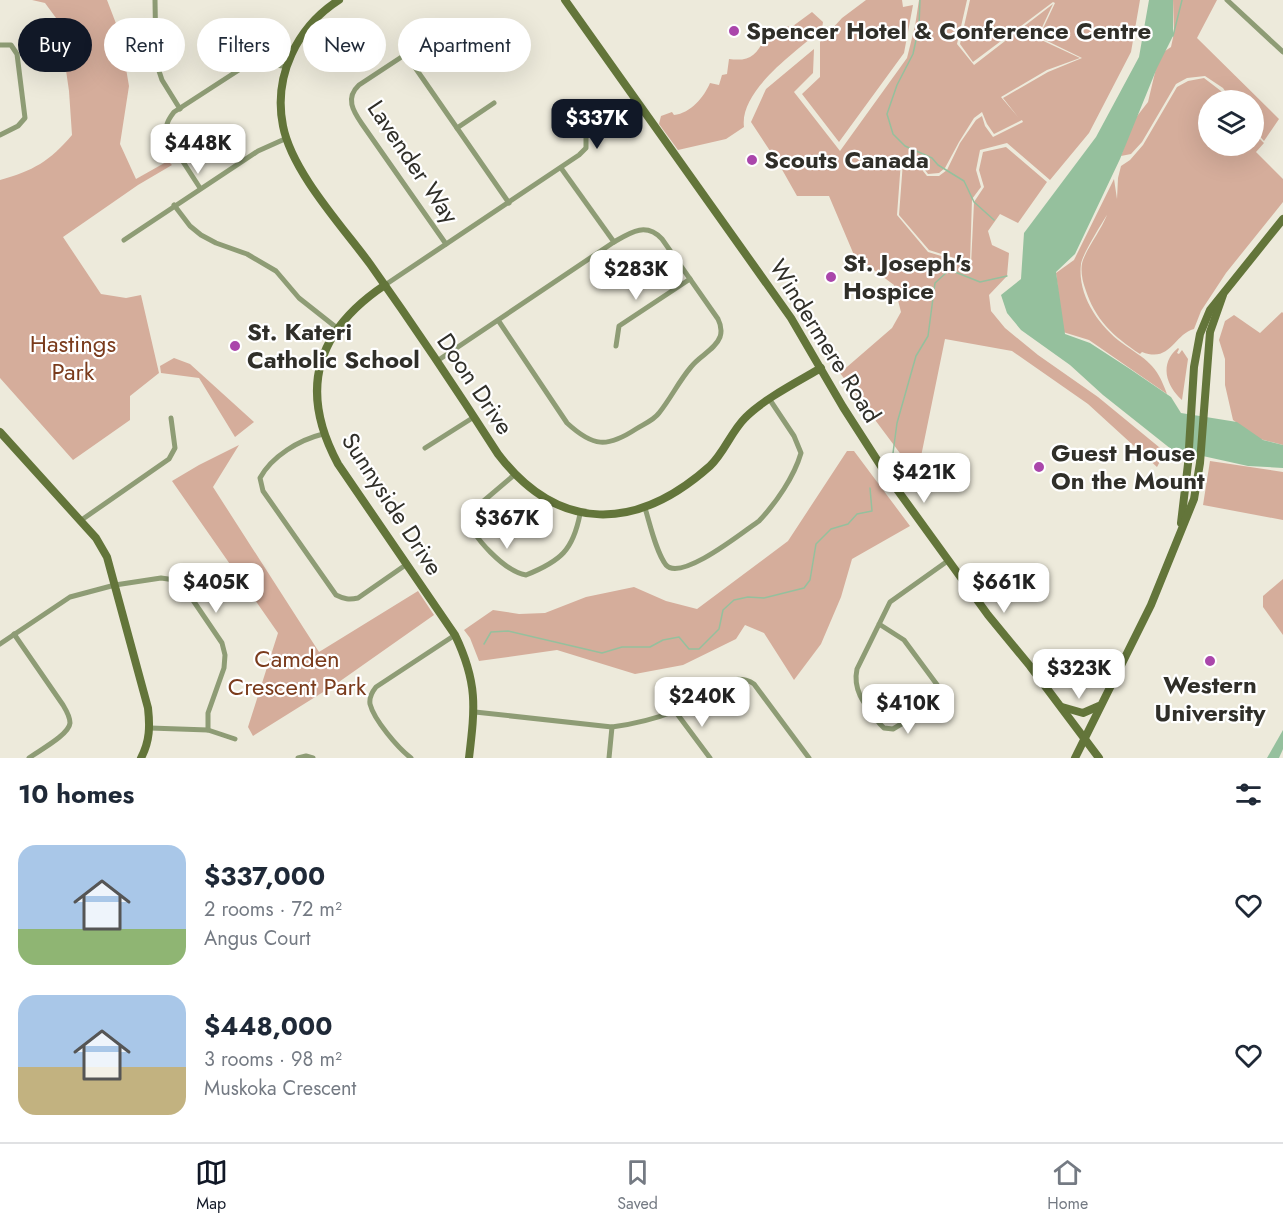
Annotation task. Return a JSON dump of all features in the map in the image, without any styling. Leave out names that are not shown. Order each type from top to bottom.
[{"type":"street","points":[[155,0],[156,62],[162,80],[180,109]]},
{"type":"street","name":"Doon Drive","points":[[291,57],[297,41],[308,26],[339,0]]},
{"type":"street","name":"Windermere Road","points":[[565,0],[791,318],[843,407],[888,477],[988,615],[1060,706],[1096,758]]},
{"type":"street","points":[[1227,0],[1283,52]]},
{"type":"street","points":[[0,45],[11,45],[17,54],[25,118],[18,126],[0,135]]},
{"type":"street","name":"Lavender Way","points":[[398,58],[354,90],[351,100],[352,110],[446,244]]},
{"type":"street","points":[[200,188],[167,137],[165,128],[169,118],[180,109],[236,72]]},
{"type":"street","name":"Doon Drive","points":[[286,72],[281,99],[284,128],[297,162],[385,285],[514,475],[534,492],[580,514],[623,512],[645,508],[671,495],[712,464],[745,418],[821,368]]},
{"type":"street","points":[[418,72],[509,202]]},
{"type":"street","points":[[457,128],[494,103]]},
{"type":"street","points":[[385,285],[579,156],[586,148],[586,135],[577,115]]},
{"type":"street","points":[[124,240],[258,151],[287,138]]},
{"type":"street","points":[[561,168],[614,242]]},
{"type":"street","points":[[174,205],[190,226],[201,235],[247,254],[276,271],[299,298],[337,328]]},
{"type":"street","points":[[1180,534],[1188,464],[1194,367],[1200,334],[1210,310],[1283,219]]},
{"type":"street","points":[[437,361],[614,242],[639,230],[647,229],[656,233],[718,319],[721,336],[688,369],[658,415],[620,440],[597,443],[587,439],[567,423],[498,320]]},
{"type":"street","points":[[616,346],[619,326],[690,279]]},
{"type":"street","name":"Sunnyside Drive","points":[[385,285],[366,298],[337,328],[325,353],[316,385],[319,419],[323,434],[338,464],[455,635],[470,670],[475,712],[469,758]]},
{"type":"street","points":[[1075,758],[1151,606],[1194,499],[1200,463],[1203,400],[1210,332],[1223,295]]},
{"type":"street","points":[[645,508],[662,557],[668,567],[674,569],[693,565],[759,521],[767,513],[798,465],[801,453],[794,436],[770,400]]},
{"type":"street","points":[[425,448],[474,417]]},
{"type":"street","points":[[80,521],[169,459],[175,448],[171,418]]},
{"type":"street","points":[[0,432],[96,538],[107,558],[148,708],[150,728],[146,749],[141,758]]},
{"type":"street","points":[[323,434],[299,442],[270,464],[260,478],[263,491],[336,595],[342,599],[358,598],[407,564]]},
{"type":"street","points":[[514,475],[468,517],[474,534],[511,570],[526,574],[566,551],[575,535],[580,514]]},
{"type":"street","points":[[879,624],[904,640],[938,686],[938,695],[931,706],[893,729],[884,728],[880,724],[857,691],[854,681],[857,669],[879,624],[890,602],[949,560]]},
{"type":"street","points":[[0,644],[70,597],[116,585],[161,578],[175,580],[184,587],[222,643],[225,655],[224,668],[208,713],[208,730]]},
{"type":"street","points":[[14,634],[63,705],[70,722],[68,731],[29,758]]},
{"type":"street","points":[[411,758],[400,749],[373,712],[370,702],[371,694],[376,687],[455,635]]},
{"type":"street","points":[[475,712],[612,727],[647,721],[675,711],[725,682],[740,678],[753,684],[809,758]]},
{"type":"street","points":[[1060,706],[1083,713],[1100,705]]},
{"type":"street","points":[[675,711],[710,758]]},
{"type":"street","points":[[609,758],[612,727]]},
{"type":"street","points":[[150,728],[208,730],[235,739]]},
{"type":"street","points":[[298,758],[306,756],[313,758]]},
{"type":"street","points":[[1089,758],[1096,758]]},
{"type":"green space","name":"Hastings Park","points":[[32,0],[107,0],[114,18],[104,18],[104,72],[127,72],[129,86],[120,144],[136,179],[168,161],[172,165],[138,185],[63,237],[101,294],[126,298],[141,295],[159,373],[130,396],[130,420],[73,460],[0,378],[0,180],[40,164],[56,152],[72,135],[66,72],[92,72],[92,18],[56,18],[45,3]]},
{"type":"green space","points":[[866,0],[902,0],[903,7],[913,5],[904,53],[839,142],[802,94],[820,77],[820,42],[842,18]]},
{"type":"green space","points":[[919,0],[967,0],[957,44],[974,65],[1053,4],[1037,38],[1080,58],[1047,70],[1001,97],[1018,117],[1003,98],[1048,72],[1082,58],[1039,37],[1055,3],[1053,2],[973,62],[960,44],[970,0],[1140,0],[1131,52],[1089,133],[1050,180],[1007,143],[980,150],[976,170],[981,187],[972,199],[970,263],[929,250],[899,215],[903,162],[911,156],[927,176],[939,176],[947,170],[960,143],[976,120],[982,116],[985,126],[993,137],[1023,122],[1022,120],[994,134],[982,112],[974,118],[945,168],[939,173],[928,174],[912,153],[901,161],[897,215],[928,252],[971,265],[974,202],[984,187],[979,170],[983,152],[1006,147],[1047,182],[1018,223],[1000,214],[988,231],[992,245],[1009,253],[1007,276],[989,295],[991,311],[1005,328],[1038,355],[1098,397],[1165,452],[1157,467],[1088,404],[1012,351],[945,339],[917,476],[840,373],[892,328],[901,312],[894,285],[854,255],[829,196],[797,196],[751,122],[766,89],[814,49],[813,73],[794,92],[840,151],[907,58]]},
{"type":"green space","points":[[1173,0],[1217,0],[1197,38],[1250,90],[1224,90],[1205,76],[1187,78],[1176,84],[1142,142],[1131,154],[1121,156],[1134,120],[1148,102],[1157,64],[1162,53],[1171,47],[1174,33]]},
{"type":"green space","points":[[812,12],[823,22],[822,29],[785,60],[760,86],[745,113],[744,127],[726,139],[678,150],[659,124],[661,116],[672,112],[674,115],[680,114],[691,108],[704,94],[710,83],[719,85],[722,75],[727,74],[729,59],[748,58],[760,48],[766,36],[773,38],[781,33],[784,27],[793,26]]},
{"type":"green space","points":[[1204,78],[1220,90],[1198,90],[1198,156],[1260,156],[1283,179],[1283,202],[1226,273],[1201,311],[1194,329],[1159,354],[1142,352],[1140,354],[1121,341],[1106,326],[1089,299],[1082,278],[1082,263],[1107,215],[1082,260],[1081,276],[1082,287],[1091,309],[1105,328],[1155,369],[1167,394],[1089,340],[1063,332],[1056,273],[1074,260],[1114,179],[1117,199],[1121,166],[1130,160],[1143,145],[1177,87],[1188,81]]},
{"type":"green space","points":[[1264,104],[1279,119],[1264,141]]},
{"type":"green space","points":[[1282,312],[1283,445],[1260,439],[1233,420],[1225,385],[1225,359],[1219,340],[1225,321],[1234,315],[1260,333]]},
{"type":"green space","points":[[1178,348],[1177,353],[1179,354],[1182,350],[1188,359],[1182,400],[1172,388],[1167,374],[1168,360]]},
{"type":"green space","points":[[174,358],[190,364],[254,422],[235,437],[199,378],[161,373],[160,366]]},
{"type":"green space","name":"Camden Crescent Park","points":[[239,445],[213,487],[319,652],[418,591],[434,615],[336,684],[253,736],[248,727],[278,633],[172,481]]},
{"type":"green space","points":[[847,451],[854,451],[910,526],[852,559],[841,597],[821,644],[794,680],[764,633],[745,625],[736,639],[683,665],[635,674],[557,650],[479,661],[470,638],[464,630],[493,610],[519,614],[545,613],[586,597],[634,587],[666,601],[697,609],[788,541]]},
{"type":"green space","points":[[1210,461],[1283,472],[1283,520],[1203,505]]},
{"type":"green space","points":[[1283,579],[1283,635],[1263,607],[1263,596]]},
{"type":"shaded area","points":[[1149,0],[1173,0],[1173,36],[1157,68],[1120,159],[1075,254],[1056,272],[1065,334],[1090,343],[1130,369],[1171,397],[1181,413],[1237,422],[1263,440],[1283,445],[1283,468],[1248,466],[1171,449],[1103,395],[1070,365],[1021,330],[1007,313],[1001,295],[1021,279],[1024,233],[1096,137],[1139,57]]},
{"type":"shaded area","points":[[1283,730],[1283,749],[1279,758],[1267,758]]},
{"type":"waterway","points":[[920,0],[919,26],[913,54],[897,85],[887,114],[893,134],[905,146],[932,158],[938,165],[964,181],[974,202],[994,220]]},
{"type":"waterway","points":[[1173,36],[1182,0]]},
{"type":"waterway","points":[[896,459],[893,453],[897,423],[916,356],[928,336],[935,283],[947,272],[955,272],[980,282],[1007,276]]},
{"type":"waterway","points":[[484,644],[491,632],[508,631],[602,653],[622,647],[650,647],[663,640],[679,637],[689,649],[699,649],[719,629],[723,610],[734,600],[748,597],[764,598],[804,588],[810,580],[816,544],[831,529],[848,524],[857,514],[872,511],[870,488]]},
{"type":"place","name":"Spencer Hotel & Conference Centre","points":[[734,31]]},
{"type":"place","name":"Scouts Canada","points":[[752,160]]},
{"type":"place","name":"St. Joseph's Hospice","points":[[831,277]]},
{"type":"place","name":"St. Kateri Catholic School","points":[[235,346]]},
{"type":"place","name":"Guest House On the Mount","points":[[1039,467]]},
{"type":"place","name":"Western University","points":[[1210,661]]}]
